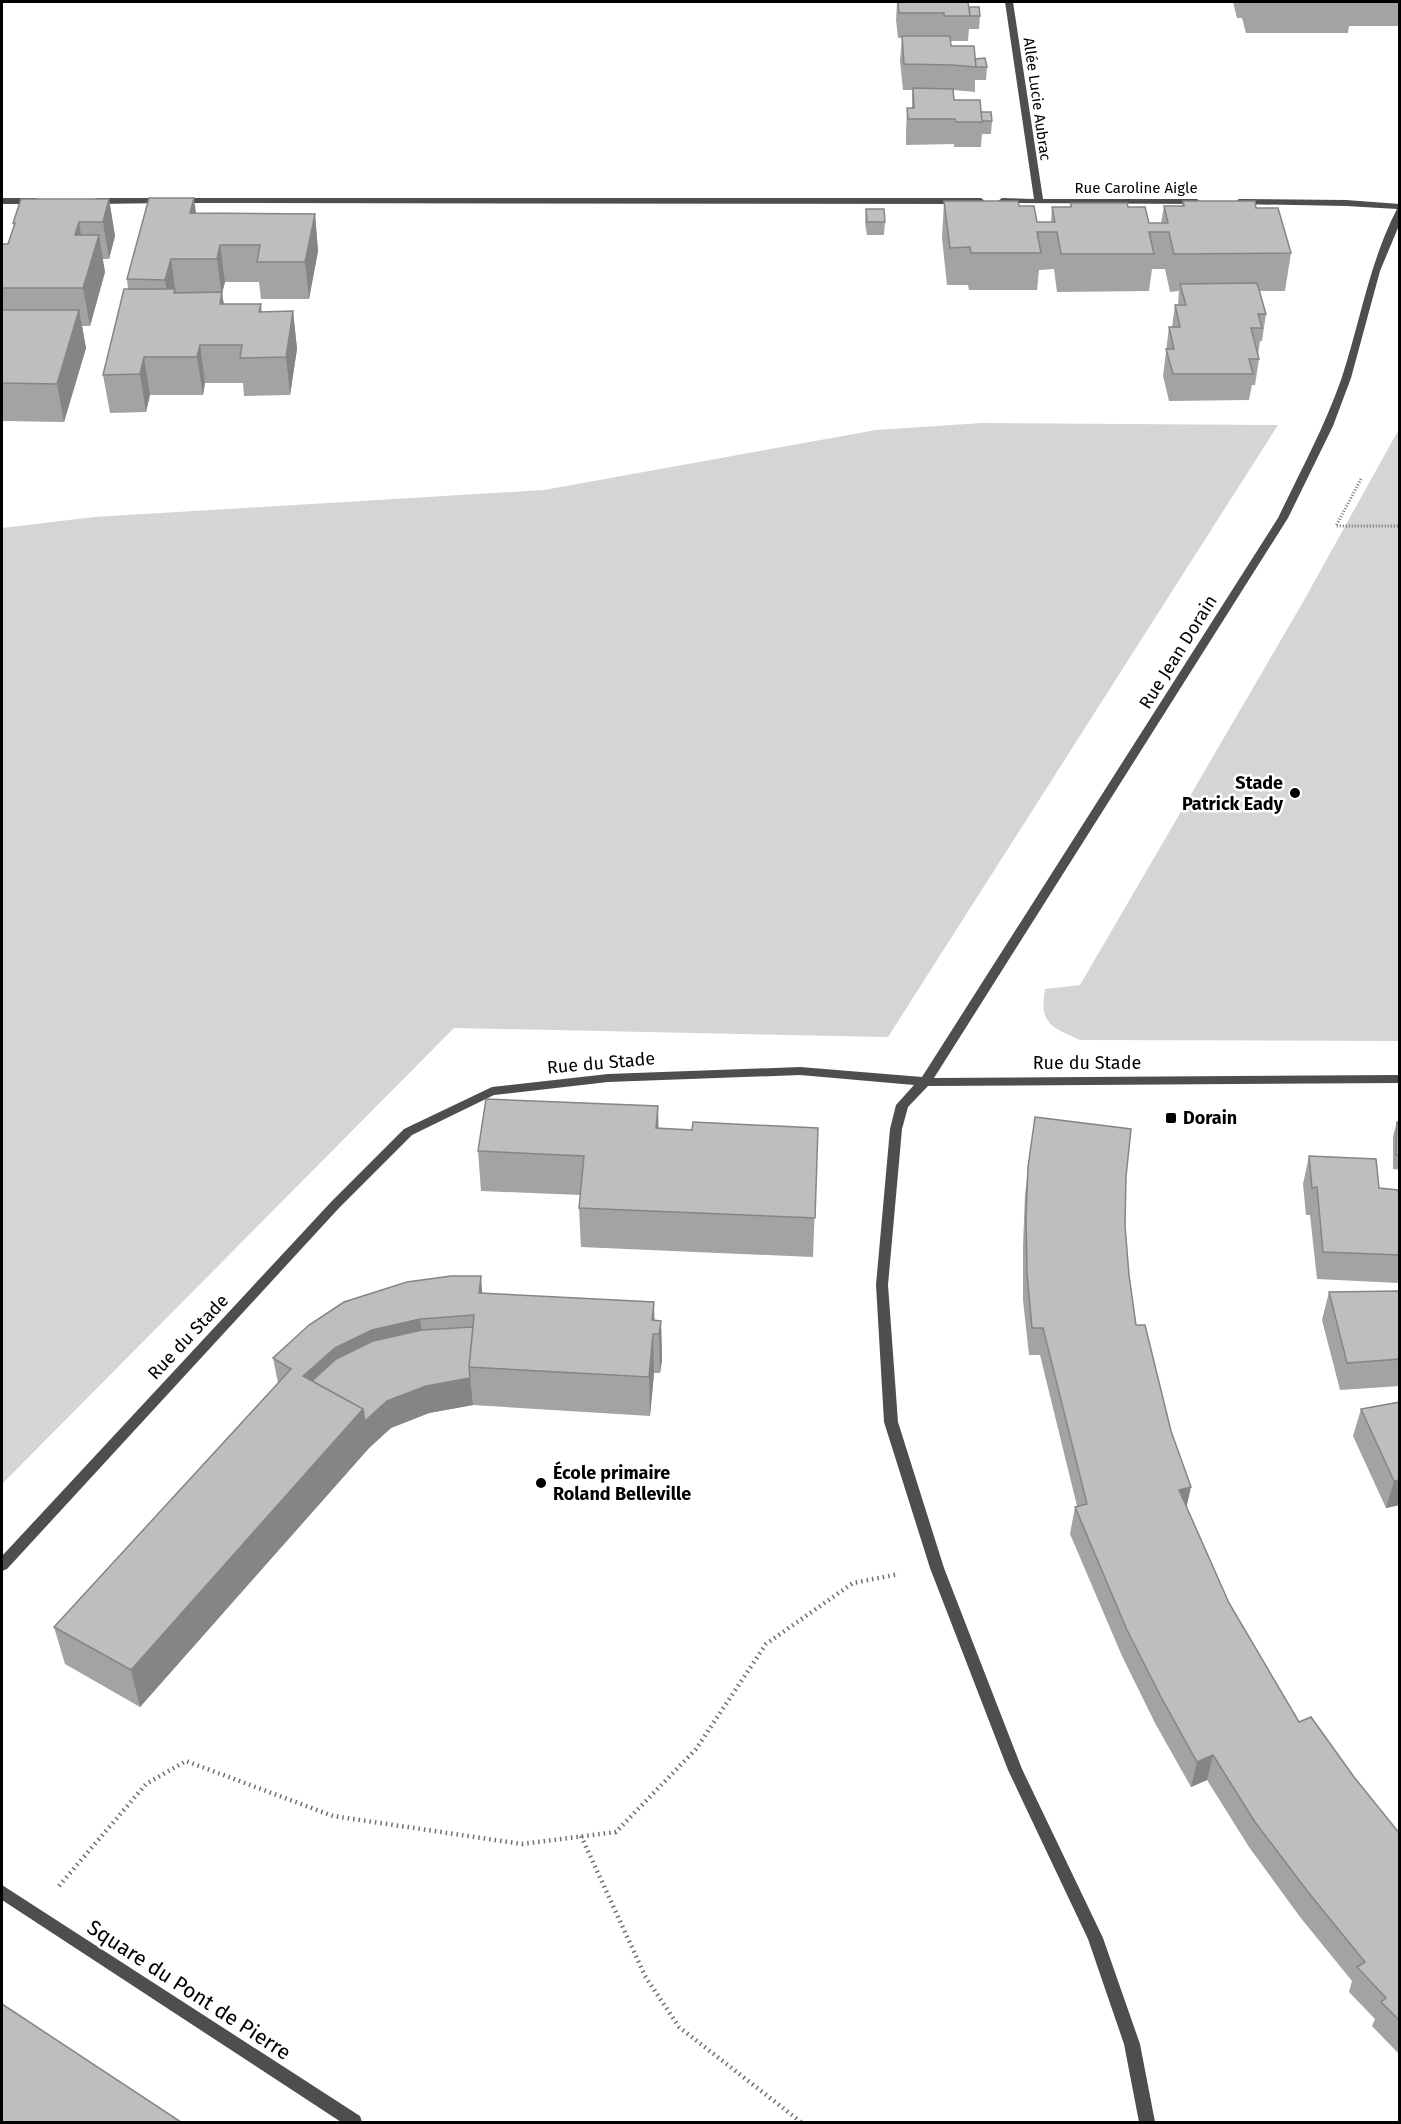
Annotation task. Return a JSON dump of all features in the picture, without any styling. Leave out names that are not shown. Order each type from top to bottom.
[{"type":"street","name":"Allée Lucie Aubrac","points":[[1010,2],[1039,201]]},
{"type":"street","points":[[2,201],[48,201]]},
{"type":"street","name":"Rue Caroline Aigle","points":[[82,201],[1204,202]]},
{"type":"street","points":[[1228,202],[1346,203],[1400,209]]},
{"type":"street","name":"Rue Jean Dorain","points":[[1147,2122],[1132,2044],[1095,1938],[1015,1770],[937,1568],[891,1422],[882,1285],[896,1129],[902,1105],[925,1082],[1282,518],[1328,426],[1346,378],[1376,271],[1400,209]]},
{"type":"street","name":"Rue du Stade","points":[[2,1565],[335,1205],[408,1132],[492,1091],[608,1078],[800,1071],[925,1082],[1400,1079]]},
{"type":"street","name":"Square du Pont de Pierre","points":[[2,1892],[354,2122]]},
{"type":"path","points":[[1361,479],[1336,525],[1400,526]]},
{"type":"path","points":[[35,1914],[146,1784],[186,1761],[333,1816],[522,1844],[616,1832],[696,1749],[766,1644],[853,1583],[937,1568]]},
{"type":"path","points":[[581,1836],[645,1976],[680,2027],[801,2122]]},
{"type":"shaded area","points":[[982,423],[1278,425],[888,1037],[454,1028],[2,1484],[2,528],[94,517],[544,490],[876,430]]},
{"type":"shaded area","name":"Stade Patrick Eady","points":[[1399,429],[1399,1041],[1080,1040],[1061,1031],[1049,1023],[1046,1017],[1045,989],[1080,985],[1303,602]]},
{"type":"building","points":[[898,2],[968,2],[970,16],[944,16],[944,13],[899,13]]},
{"type":"building","points":[[969,7],[979,7],[980,16],[970,16]]},
{"type":"building","points":[[902,36],[950,36],[951,46],[974,46],[976,67],[904,64]]},
{"type":"building","points":[[985,58],[987,67],[976,67],[975,59]]},
{"type":"building","points":[[913,88],[953,89],[954,100],[980,100],[982,122],[956,122],[955,119],[908,119],[907,108],[914,108]]},
{"type":"building","points":[[981,112],[991,112],[992,121],[982,121]]},
{"type":"building","points":[[149,198],[194,198],[190,213],[315,214],[305,262],[257,262],[260,245],[220,245],[217,259],[171,259],[165,280],[127,279]]},
{"type":"building","points":[[21,199],[109,199],[103,222],[79,222],[75,235],[99,235],[83,288],[2,288],[2,244],[8,244]]},
{"type":"building","points":[[944,201],[1018,201],[1019,206],[1034,206],[1037,222],[1055,222],[1052,207],[1071,207],[1071,203],[1127,203],[1128,207],[1145,207],[1149,223],[1168,223],[1164,206],[1184,206],[1183,201],[1255,201],[1256,208],[1278,208],[1291,253],[1174,254],[1169,232],[1149,232],[1154,254],[1061,254],[1057,232],[1037,232],[1041,253],[971,253],[970,247],[950,248]]},
{"type":"building","points":[[866,209],[884,209],[885,222],[867,222]]},
{"type":"building","points":[[1257,283],[1266,314],[1258,314],[1262,328],[1251,328],[1259,359],[1249,359],[1253,374],[1173,374],[1166,349],[1174,349],[1169,327],[1180,327],[1175,305],[1186,305],[1180,284]]},
{"type":"building","points":[[124,289],[175,289],[174,293],[222,292],[220,304],[261,304],[259,312],[293,311],[286,357],[240,358],[242,345],[200,345],[197,357],[144,357],[140,374],[103,375]]},
{"type":"building","points":[[2,310],[79,310],[57,384],[2,383]]},
{"type":"building","points":[[486,1099],[658,1106],[656,1128],[692,1130],[693,1122],[818,1128],[815,1218],[579,1208],[584,1156],[478,1151]]},
{"type":"building","points":[[1035,1117],[1131,1129],[1126,1177],[1125,1226],[1129,1275],[1136,1325],[1145,1325],[1171,1431],[1191,1487],[1179,1490],[1229,1603],[1299,1722],[1311,1717],[1354,1777],[1400,1834],[1400,2021],[1381,2002],[1386,1998],[1357,1967],[1365,1962],[1255,1822],[1213,1755],[1197,1762],[1127,1630],[1075,1507],[1087,1504],[1043,1328],[1032,1328],[1027,1273],[1026,1218],[1028,1167]]},
{"type":"building","points":[[1397,1122],[1400,1123],[1400,1155],[1396,1155]]},
{"type":"building","points":[[1309,1156],[1376,1159],[1379,1188],[1398,1190],[1400,1255],[1323,1252],[1317,1187],[1312,1188]]},
{"type":"building","points":[[451,1276],[481,1276],[479,1293],[654,1302],[652,1320],[661,1321],[659,1334],[653,1334],[649,1377],[469,1367],[474,1315],[420,1319],[372,1330],[335,1348],[303,1376],[363,1409],[131,1670],[54,1627],[291,1369],[273,1358],[309,1325],[344,1302],[407,1282]]},
{"type":"building","points":[[1400,1291],[1400,1359],[1347,1363],[1329,1292]]},
{"type":"building","points":[[473,1327],[470,1378],[426,1386],[387,1401],[365,1421],[363,1409],[312,1381],[336,1359],[373,1341],[422,1330]]},
{"type":"building","points":[[1400,1402],[1400,1480],[1394,1481],[1361,1409]]},
{"type":"building","points":[[2,2004],[181,2122],[2,2122]]},
{"type":"place","name":"Stade Patrick Eady","points":[[1295,793]]},
{"type":"place","name":"Dorain","points":[[1171,1118]]},
{"type":"place","name":"École primaire Roland Belleville","points":[[541,1483]]}]
